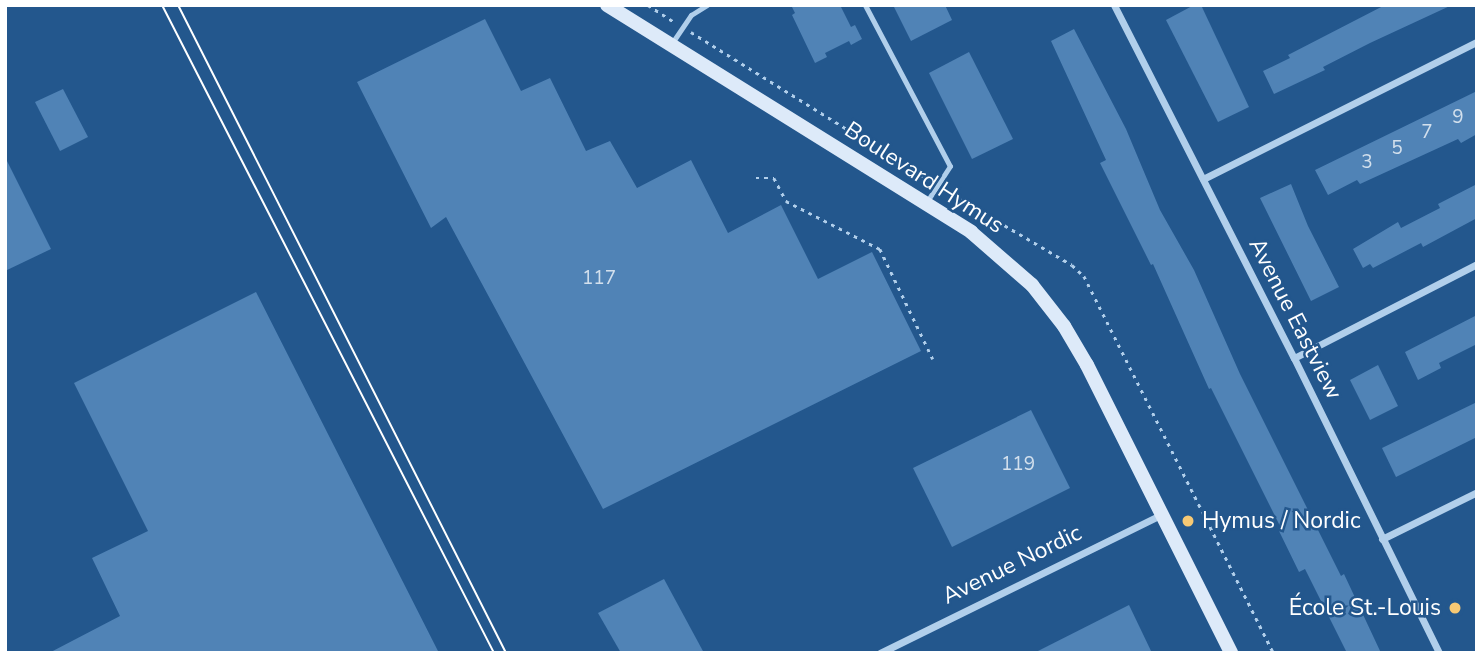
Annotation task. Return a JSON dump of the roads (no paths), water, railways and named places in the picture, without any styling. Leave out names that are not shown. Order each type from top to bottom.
[{"type":"street","name":"Boulevard Hymus","points":[[607,5],[926,203],[1002,257],[1054,312],[1087,365],[1231,653]]},
{"type":"street","name":"Avenue Eastview","points":[[1114,5],[1294,358],[1438,653]]},
{"type":"street","points":[[1203,179],[1477,42]]},
{"type":"street","points":[[1294,358],[1477,264]]},
{"type":"street","points":[[1382,539],[1477,492]]},
{"type":"street","name":"Avenue Nordic","points":[[880,653],[1163,514]]},
{"type":"lane","points":[[671,45],[691,15],[707,5]]},
{"type":"lane","points":[[865,5],[950,166],[926,203]]},
{"type":"tram line","points":[[162,5],[494,653]]},
{"type":"tram line","points":[[178,5],[506,653]]},
{"type":"place","name":"Hymus / Nordic","points":[[1188,521]]},
{"type":"place","name":"École St.-Louis","points":[[1455,608]]}]
